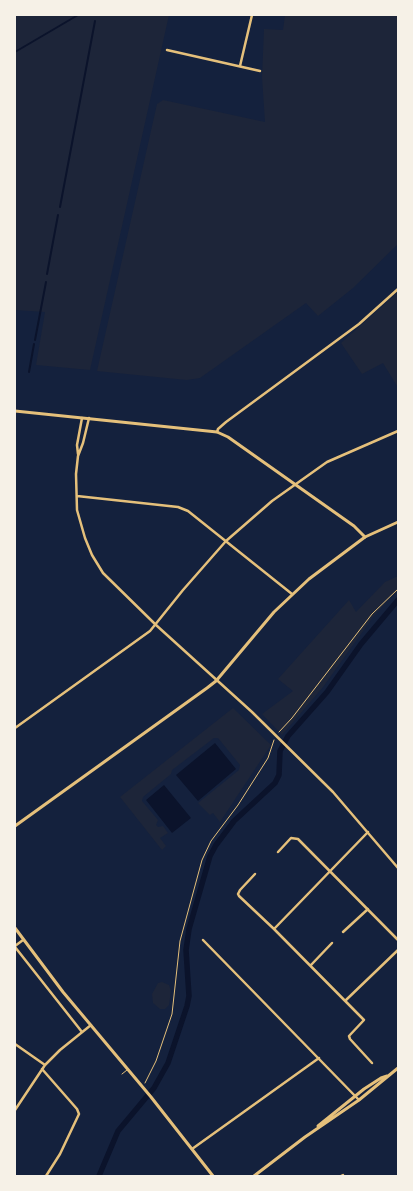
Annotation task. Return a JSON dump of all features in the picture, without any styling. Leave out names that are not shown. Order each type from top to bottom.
[{"type":"main road","points":[[15,411],[217,432],[295,484],[354,526],[366,537]]},
{"type":"main road","points":[[15,826],[216,681],[274,612],[292,594],[324,567],[366,537],[398,522]]},
{"type":"main road","points":[[15,928],[212,1175]]},
{"type":"main road","points":[[253,1176],[358,1100],[398,1068]]},
{"type":"main road","points":[[313,1132],[355,1095],[387,1076]]},
{"type":"street","points":[[240,66],[252,15]]},
{"type":"street","points":[[167,50],[260,71]]},
{"type":"street","points":[[217,432],[218,428],[360,324],[398,289]]},
{"type":"street","points":[[82,417],[77,445],[77,510],[80,524],[92,555],[111,582],[333,792],[398,868]]},
{"type":"street","points":[[78,456],[83,444],[88,418]]},
{"type":"street","points":[[15,728],[150,632],[182,590],[226,541],[257,513],[328,462],[398,431]]},
{"type":"street","points":[[76,496],[178,507],[188,511],[292,594]]},
{"type":"street","points":[[274,929],[368,832]]},
{"type":"street","points":[[278,852],[291,838],[298,838],[398,940]]},
{"type":"street","points":[[255,874],[238,894],[364,1020],[349,1036],[372,1062]]},
{"type":"street","points":[[343,932],[368,909]]},
{"type":"street","points":[[23,940],[15,946],[82,1032]]},
{"type":"street","points":[[203,940],[358,1100]]},
{"type":"street","points":[[311,965],[332,943]]},
{"type":"street","points":[[346,1000],[398,950]]},
{"type":"street","points":[[15,1110],[45,1065],[91,1025]]},
{"type":"street","points":[[15,1044],[45,1065]]},
{"type":"street","points":[[192,1149],[319,1058]]},
{"type":"street","points":[[42,1069],[77,1109],[79,1114],[60,1154],[46,1176]]},
{"type":"lane","points":[[122,1074],[128,1069]]},
{"type":"path","points":[[278,734],[372,614],[398,589]]},
{"type":"path","points":[[144,1084],[151,1072],[168,1027],[175,999],[179,948],[204,853],[268,758],[274,740]]},
{"type":"shaded area","points":[[15,15],[169,15],[90,370],[36,365],[45,312],[15,310]]},
{"type":"shaded area","points":[[285,15],[398,15],[398,244],[353,288],[318,316],[306,303],[200,378],[187,380],[97,371],[157,104],[163,100],[265,122],[262,77],[264,29],[283,30]]},
{"type":"shaded area","points":[[398,292],[397,386],[383,363],[362,374],[341,343]]},
{"type":"shaded area","points":[[398,576],[398,592],[373,617],[323,687],[282,735],[262,714],[293,691],[278,679],[349,600],[356,612],[385,582]]},
{"type":"shaded area","points":[[233,708],[271,745],[220,822],[213,813],[210,815],[198,803],[239,770],[240,765],[218,738],[214,738],[172,770],[171,774],[143,797],[142,801],[158,820],[156,825],[158,827],[163,826],[168,833],[160,838],[166,846],[162,850],[120,797]]},
{"type":"shaded area","points":[[215,743],[236,769],[198,801],[176,775]]},
{"type":"shaded area","points":[[164,785],[191,818],[172,833],[146,800]]},
{"type":"shaded area","points":[[162,982],[169,985],[171,991],[169,1005],[165,1009],[160,1009],[153,1003],[152,994],[158,983]]},
{"type":"waterway","points":[[15,52],[78,15]]},
{"type":"waterway","points":[[60,207],[95,21]]},
{"type":"waterway","points":[[47,274],[58,215]]},
{"type":"waterway","points":[[35,340],[46,282]]},
{"type":"waterway","points":[[29,372],[34,344]]},
{"type":"waterway","points":[[99,1176],[118,1131],[154,1088],[168,1063],[187,1006],[189,996],[186,950],[189,929],[210,856],[234,821],[275,783],[279,775],[280,751],[288,736],[327,692],[361,644],[398,600]]}]
